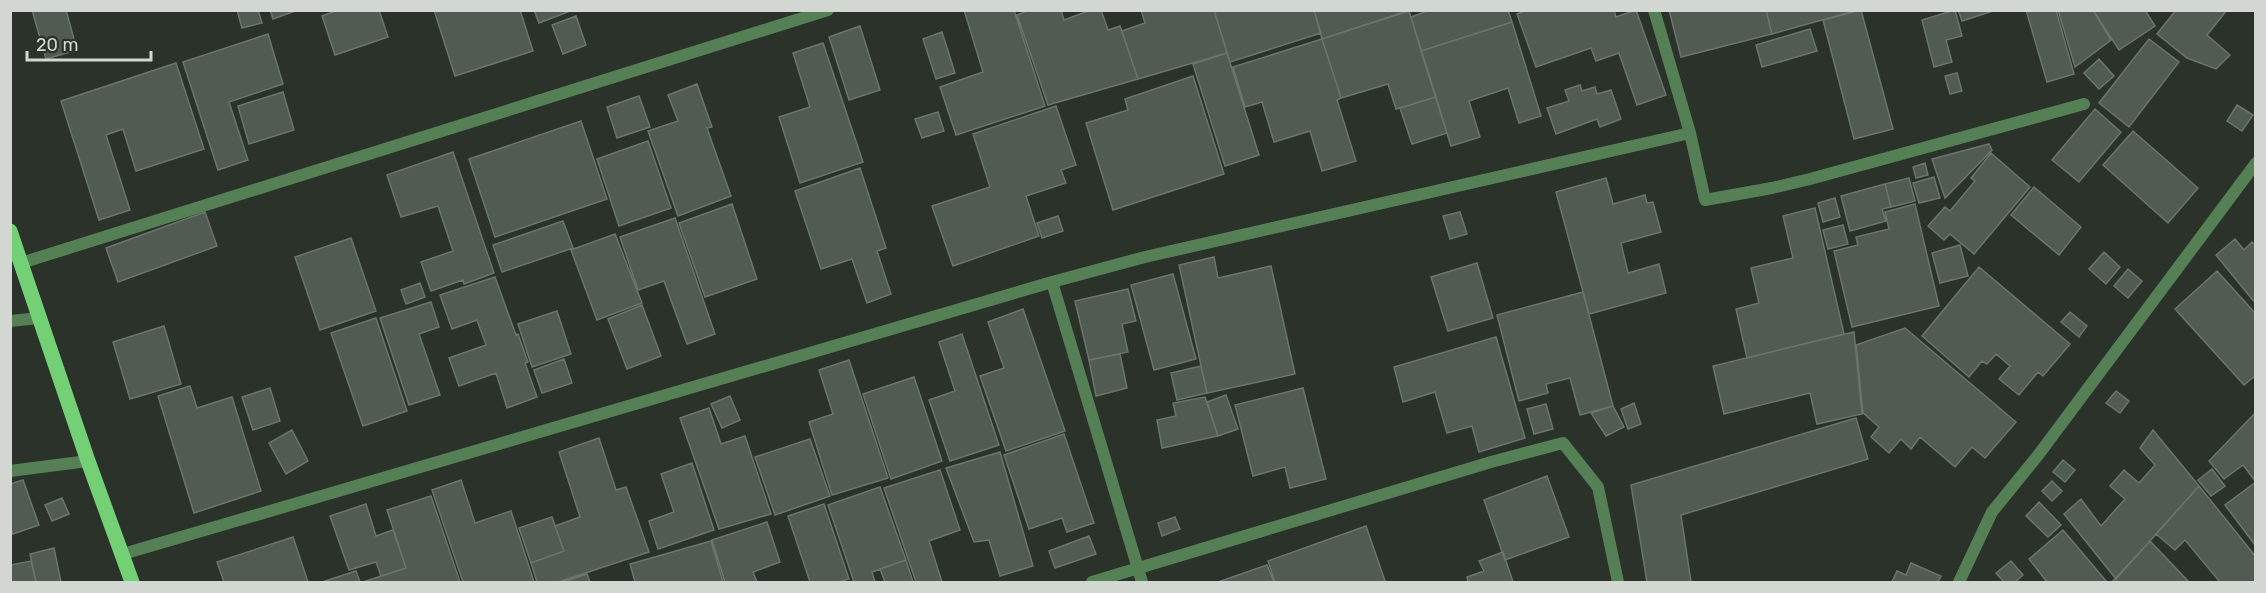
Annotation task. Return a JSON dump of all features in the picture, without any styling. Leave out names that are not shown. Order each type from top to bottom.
[{"type":"main road","points":[[10,231],[88,461],[132,582]]},
{"type":"street","points":[[21,263],[828,10]]},
{"type":"street","points":[[1653,10],[1690,132],[1705,200],[1810,179],[2084,104]]},
{"type":"street","points":[[123,554],[1052,282],[1145,257],[1690,132]]},
{"type":"street","points":[[1959,582],[1992,512],[2039,454],[2256,163]]},
{"type":"street","points":[[1052,282],[1143,582]]},
{"type":"street","points":[[10,321],[39,318]]},
{"type":"street","points":[[1092,582],[1491,462],[1563,443],[1598,487],[1618,582]]},
{"type":"street","points":[[10,471],[88,461]]},
{"type":"building","points":[[32,10],[66,10],[77,50],[46,59]]},
{"type":"building","points":[[237,10],[258,10],[262,23],[242,28]]},
{"type":"building","points":[[270,10],[298,10],[273,19]]},
{"type":"building","points":[[338,10],[379,10],[388,37],[335,55],[322,16]]},
{"type":"building","points":[[434,10],[520,10],[533,51],[455,76]]},
{"type":"building","points":[[534,10],[568,10],[568,12],[539,23]]},
{"type":"building","points":[[964,10],[1014,10],[1045,106],[956,135],[940,87],[983,72]]},
{"type":"building","points":[[1030,10],[1061,10],[1064,20],[1091,10],[1101,10],[1108,30],[1120,26],[1138,79],[1048,105],[1017,15]]},
{"type":"building","points":[[1141,10],[1214,10],[1227,53],[1138,79],[1122,31],[1145,23]]},
{"type":"building","points":[[1214,10],[1314,10],[1321,33],[1230,62]]},
{"type":"building","points":[[1314,10],[1410,10],[1322,39]]},
{"type":"building","points":[[1430,10],[1508,10],[1512,22],[1421,51],[1411,17]]},
{"type":"building","points":[[1527,10],[1614,10],[1616,17],[1636,10],[1666,95],[1637,105],[1619,53],[1596,61],[1591,48],[1536,67],[1517,14]]},
{"type":"building","points":[[1669,10],[1766,10],[1772,34],[1681,57]]},
{"type":"building","points":[[1766,10],[1858,10],[1772,34]]},
{"type":"building","points":[[1861,10],[1893,129],[1854,139],[1823,20]]},
{"type":"building","points":[[1955,10],[1962,36],[1946,40],[1952,62],[1934,67],[1922,20]]},
{"type":"building","points":[[1958,10],[1996,10],[1962,21]]},
{"type":"building","points":[[2026,10],[2056,10],[2074,74],[2047,82]]},
{"type":"building","points":[[2058,10],[2093,10],[2111,40],[2075,67]]},
{"type":"building","points":[[2093,10],[2145,10],[2155,26],[2119,50]]},
{"type":"building","points":[[2176,10],[2227,10],[2207,35],[2230,55],[2216,69],[2187,58],[2157,34]]},
{"type":"building","points":[[1409,11],[1436,97],[1396,109],[1388,84],[1341,98],[1322,39]]},
{"type":"building","points":[[576,16],[586,45],[563,54],[552,25]]},
{"type":"building","points":[[1512,22],[1541,116],[1519,123],[1508,88],[1469,101],[1480,137],[1451,146],[1421,51]]},
{"type":"building","points":[[860,26],[880,90],[849,100],[829,37]]},
{"type":"building","points":[[1810,29],[1817,51],[1762,67],[1756,45]]},
{"type":"building","points":[[942,32],[955,73],[936,79],[923,39]]},
{"type":"building","points":[[268,34],[283,84],[229,102],[248,160],[218,170],[183,62]]},
{"type":"building","points":[[1322,39],[1341,98],[1337,100],[1356,161],[1322,171],[1310,131],[1274,142],[1262,102],[1245,107],[1233,67]]},
{"type":"building","points":[[2149,39],[2179,62],[2129,127],[2099,103]]},
{"type":"building","points":[[823,43],[863,162],[800,183],[779,117],[810,107],[793,53]]},
{"type":"building","points":[[1227,53],[1259,155],[1225,166],[1193,64]]},
{"type":"building","points":[[2099,59],[2114,76],[2099,89],[2084,73]]},
{"type":"building","points":[[176,63],[204,149],[136,171],[123,129],[106,135],[130,210],[99,220],[61,101]]},
{"type":"building","points":[[1957,73],[1962,91],[1950,94],[1945,76]]},
{"type":"building","points":[[1193,76],[1224,174],[1113,210],[1086,123],[1128,110],[1125,99]]},
{"type":"building","points":[[697,84],[712,127],[707,128],[731,196],[678,216],[648,131],[678,121],[668,95]]},
{"type":"building","points":[[1580,85],[1582,91],[1595,87],[1597,94],[1611,90],[1621,119],[1600,127],[1597,119],[1556,134],[1547,108],[1569,101],[1565,90]]},
{"type":"building","points":[[283,92],[294,130],[249,144],[238,106]]},
{"type":"building","points":[[639,96],[650,127],[617,138],[607,107]]},
{"type":"building","points":[[1436,97],[1447,133],[1412,144],[1400,108]]},
{"type":"building","points":[[2237,105],[2253,115],[2242,131],[2227,121]]},
{"type":"building","points":[[1056,106],[1076,165],[1061,170],[1066,183],[1026,196],[1039,236],[953,266],[932,206],[990,187],[973,134]]},
{"type":"building","points":[[2095,109],[2121,132],[2079,182],[2052,160]]},
{"type":"building","points":[[938,112],[944,131],[922,138],[915,119]]},
{"type":"building","points":[[581,121],[607,199],[495,237],[469,159]]},
{"type":"building","points":[[2133,131],[2198,188],[2168,223],[2103,165]]},
{"type":"building","points":[[648,141],[671,208],[619,226],[597,159]]},
{"type":"building","points":[[1989,144],[1992,150],[1945,198],[1932,159]]},
{"type":"building","points":[[453,152],[494,273],[464,284],[463,280],[431,291],[421,262],[453,251],[438,206],[401,217],[387,175]]},
{"type":"building","points":[[1991,153],[2030,187],[1974,254],[1950,234],[1944,240],[1928,226],[1945,207],[1950,211],[1975,181],[1971,178]]},
{"type":"building","points":[[1925,163],[1928,175],[1916,178],[1913,167]]},
{"type":"building","points":[[860,168],[886,248],[877,251],[891,294],[867,303],[852,259],[821,269],[795,191]]},
{"type":"building","points":[[1934,177],[1940,198],[1919,203],[1913,183]]},
{"type":"building","points":[[1606,178],[1613,204],[1645,195],[1647,203],[1653,202],[1661,232],[1621,243],[1628,273],[1659,264],[1666,293],[1589,314],[1556,192]]},
{"type":"building","points":[[1909,178],[1915,201],[1891,207],[1885,184]]},
{"type":"building","points":[[1885,184],[1891,207],[1882,209],[1886,221],[1850,231],[1841,196]]},
{"type":"building","points":[[2034,187],[2081,227],[2059,255],[2011,215]]},
{"type":"building","points":[[1835,198],[1840,217],[1823,222],[1818,203]]},
{"type":"building","points":[[732,204],[757,279],[705,297],[679,223]]},
{"type":"building","points":[[1915,204],[1939,306],[1852,327],[1834,251],[1858,245],[1856,237],[1889,229],[1885,212]]},
{"type":"building","points":[[1815,208],[1844,334],[1747,358],[1736,309],[1759,303],[1751,268],[1793,258],[1783,216]]},
{"type":"building","points":[[205,212],[217,246],[118,282],[106,248]]},
{"type":"building","points":[[1460,212],[1467,234],[1450,239],[1443,216]]},
{"type":"building","points":[[1058,216],[1063,231],[1042,238],[1037,223]]},
{"type":"building","points":[[675,218],[715,334],[687,344],[664,281],[638,290],[620,237]]},
{"type":"building","points":[[563,221],[573,248],[502,272],[493,245]]},
{"type":"building","points":[[1843,225],[1848,244],[1828,249],[1823,230]]},
{"type":"building","points":[[615,234],[642,303],[597,320],[571,250]]},
{"type":"building","points":[[351,238],[376,311],[320,330],[295,257]]},
{"type":"building","points":[[2235,239],[2244,250],[2252,242],[2256,246],[2256,304],[2216,255]]},
{"type":"building","points":[[1960,245],[1968,276],[1940,283],[1932,253]]},
{"type":"building","points":[[2104,252],[2120,267],[2106,284],[2089,269]]},
{"type":"building","points":[[1214,257],[1218,278],[1271,266],[1295,374],[1207,393],[1179,265]]},
{"type":"building","points":[[1477,263],[1493,318],[1448,331],[1431,277]]},
{"type":"building","points":[[1979,267],[2070,344],[2043,376],[2038,372],[2019,395],[1999,379],[2010,366],[1996,354],[1987,364],[1982,361],[1969,377],[1922,336]]},
{"type":"building","points":[[2128,269],[2142,281],[2128,298],[2114,286]]},
{"type":"building","points":[[2217,271],[2256,314],[2256,375],[2244,385],[2175,309]]},
{"type":"building","points":[[1173,274],[1196,359],[1154,370],[1131,285]]},
{"type":"building","points":[[495,277],[528,362],[525,363],[537,397],[507,408],[496,373],[459,386],[449,358],[486,345],[477,320],[452,329],[440,295]]},
{"type":"building","points":[[420,283],[425,297],[406,304],[401,290]]},
{"type":"building","points":[[1128,289],[1136,321],[1122,324],[1128,352],[1089,360],[1075,301]]},
{"type":"building","points":[[1583,292],[1613,406],[1580,415],[1570,378],[1546,384],[1548,393],[1519,401],[1497,315]]},
{"type":"building","points":[[431,302],[439,327],[419,334],[440,395],[409,405],[380,318]]},
{"type":"building","points":[[642,305],[661,356],[627,369],[608,319]]},
{"type":"building","points":[[1023,309],[1065,431],[1006,451],[980,376],[1004,368],[988,322]]},
{"type":"building","points":[[557,311],[571,354],[532,367],[518,324]]},
{"type":"building","points":[[2070,312],[2087,326],[2079,337],[2061,322]]},
{"type":"building","points":[[376,318],[407,411],[363,426],[331,333]]},
{"type":"building","points":[[164,326],[181,384],[130,399],[113,342]]},
{"type":"building","points":[[1905,328],[2016,422],[1985,458],[1972,447],[1955,467],[1920,437],[1911,449],[1901,439],[1889,453],[1871,437],[1879,427],[1863,413],[1856,345]]},
{"type":"building","points":[[1854,332],[1862,414],[1817,424],[1810,393],[1724,414],[1713,366]]},
{"type":"building","points":[[962,334],[999,445],[950,461],[929,400],[955,391],[939,342]]},
{"type":"building","points":[[1496,337],[1525,438],[1479,452],[1472,426],[1447,433],[1435,392],[1403,402],[1394,367]]},
{"type":"building","points":[[1120,354],[1127,388],[1096,396],[1089,360]]},
{"type":"building","points":[[564,359],[572,383],[542,393],[534,370]]},
{"type":"building","points":[[849,360],[888,478],[832,495],[809,422],[833,414],[819,370]]},
{"type":"building","points":[[1201,366],[1207,393],[1177,400],[1171,373]]},
{"type":"building","points":[[914,377],[942,461],[891,479],[863,394]]},
{"type":"building","points":[[190,386],[197,408],[232,397],[261,491],[194,513],[158,396]]},
{"type":"building","points":[[270,388],[280,421],[253,430],[242,397]]},
{"type":"building","points":[[1303,388],[1326,479],[1290,488],[1285,467],[1253,476],[1235,405]]},
{"type":"building","points":[[2116,391],[2129,401],[2120,413],[2106,403]]},
{"type":"building","points":[[1226,395],[1238,429],[1218,436],[1207,402]]},
{"type":"building","points":[[730,396],[740,420],[722,428],[711,404]]},
{"type":"building","points":[[1205,397],[1218,436],[1162,448],[1157,420],[1176,416],[1173,403]]},
{"type":"building","points":[[1634,403],[1641,424],[1628,429],[1621,409]]},
{"type":"building","points":[[1546,404],[1553,429],[1534,434],[1527,409]]},
{"type":"building","points":[[1613,406],[1624,427],[1606,436],[1591,413]]},
{"type":"building","points":[[709,408],[721,444],[745,436],[771,514],[719,529],[680,418]]},
{"type":"building","points":[[2256,412],[2256,482],[2243,465],[2224,479],[2209,461]]},
{"type":"building","points":[[1856,418],[1868,459],[1681,515],[1691,582],[1647,582],[1631,485]]},
{"type":"building","points":[[292,430],[308,461],[286,474],[269,443]]},
{"type":"building","points":[[2153,430],[2199,486],[2116,579],[2064,514],[2081,499],[2101,526],[2125,499],[2110,486],[2124,470],[2139,483],[2155,465],[2140,448]]},
{"type":"building","points":[[1064,434],[1094,523],[1067,532],[1062,518],[1029,529],[1004,455]]},
{"type":"building","points":[[599,438],[616,490],[626,487],[649,552],[558,582],[537,582],[531,563],[564,551],[555,526],[580,517],[559,452]]},
{"type":"building","points":[[810,439],[830,496],[775,515],[755,457]]},
{"type":"building","points":[[1000,452],[1033,566],[1000,576],[989,540],[974,542],[946,468]]},
{"type":"building","points":[[2063,460],[2075,470],[2065,482],[2053,472]]},
{"type":"building","points":[[692,463],[714,530],[658,549],[649,521],[674,512],[661,474]]},
{"type":"building","points":[[2212,469],[2225,486],[2211,496],[2198,480]]},
{"type":"building","points":[[940,470],[960,530],[929,541],[942,582],[916,582],[884,488]]},
{"type":"building","points":[[1547,476],[1569,537],[1505,560],[1484,500]]},
{"type":"building","points":[[23,480],[39,525],[13,534],[10,527],[10,484]]},
{"type":"building","points":[[461,480],[475,523],[511,511],[534,582],[463,582],[432,490]]},
{"type":"building","points":[[2052,481],[2062,491],[2052,501],[2042,491]]},
{"type":"building","points":[[2256,482],[2256,544],[2255,545],[2225,505]]},
{"type":"building","points":[[2199,486],[2256,557],[2256,582],[2220,582],[2185,540],[2175,550],[2156,534]]},
{"type":"building","points":[[880,487],[906,560],[872,572],[875,582],[854,582],[828,505]]},
{"type":"building","points":[[431,496],[460,582],[363,582],[406,568],[387,510]]},
{"type":"building","points":[[62,498],[69,514],[52,521],[45,505]]},
{"type":"building","points":[[2039,502],[2061,525],[2048,537],[2026,516]]},
{"type":"building","points":[[366,504],[376,536],[393,530],[406,568],[381,576],[376,562],[349,570],[330,516]]},
{"type":"building","points":[[824,504],[849,579],[838,582],[810,582],[788,516]]},
{"type":"building","points":[[552,517],[564,551],[531,563],[519,528]]},
{"type":"building","points":[[1175,517],[1180,529],[1162,536],[1158,523]]},
{"type":"building","points":[[767,522],[780,562],[753,572],[757,582],[725,582],[712,540]]},
{"type":"building","points":[[1366,526],[1385,581],[1275,582],[1268,561]]},
{"type":"building","points":[[2063,530],[2107,582],[2047,582],[2029,559]]},
{"type":"building","points":[[1089,536],[1096,554],[1055,568],[1049,551]]},
{"type":"building","points":[[293,537],[308,582],[224,582],[217,562]]},
{"type":"building","points":[[711,541],[723,582],[635,582],[630,564]]},
{"type":"building","points":[[2150,541],[2189,582],[2112,582]]},
{"type":"building","points":[[54,548],[61,582],[36,582],[30,554]]},
{"type":"building","points":[[1503,552],[1513,582],[1468,582],[1467,577],[1484,571],[1479,561]]},
{"type":"building","points":[[906,560],[913,582],[885,582],[880,569]]},
{"type":"building","points":[[31,561],[36,582],[10,582],[10,565]]},
{"type":"building","points":[[2011,561],[2023,575],[2015,582],[2004,582],[1996,573]]},
{"type":"building","points":[[1911,563],[1941,576],[1938,582],[1892,582],[1897,571],[1906,575]]},
{"type":"building","points":[[1267,565],[1274,582],[1218,582]]},
{"type":"building","points":[[356,571],[360,582],[322,582]]},
{"type":"building","points":[[587,574],[590,582],[563,582]]}]
